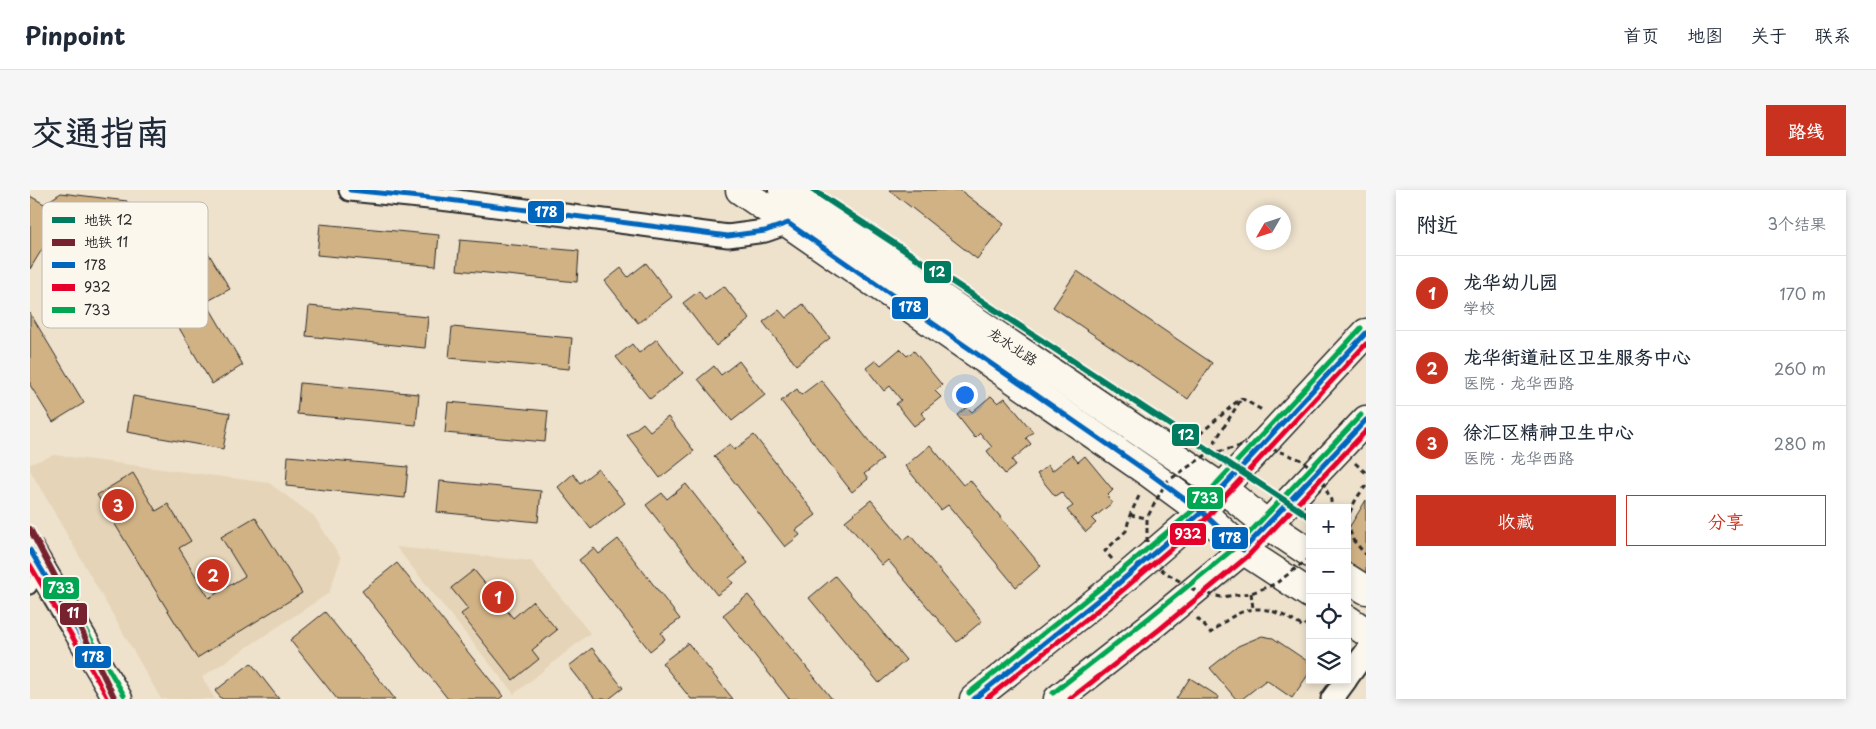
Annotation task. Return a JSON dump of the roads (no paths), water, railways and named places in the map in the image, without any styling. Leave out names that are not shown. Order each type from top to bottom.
[{"type":"main road","points":[[740,190],[791,205]]},
{"type":"main road","name":"龙水北路","points":[[791,205],[1175,456],[1222,488],[1268,525],[1306,550]]},
{"type":"main road","name":"龙水北路","points":[[791,205],[1202,512],[1243,550],[1306,591]]},
{"type":"main road","points":[[974,699],[1106,594],[1202,512],[1366,333]]},
{"type":"main road","points":[[1058,699],[1155,623],[1243,550],[1366,420]]},
{"type":"main road","points":[[34,569],[118,699]]},
{"type":"main road","points":[[1351,581],[1366,590]]},
{"type":"main road","points":[[1351,622],[1366,632]]},
{"type":"street","points":[[350,190],[449,200],[728,236],[765,231],[791,205]]},
{"type":"street","points":[[1351,673],[1366,652]]},
{"type":"street","points":[[1332,699],[1343,684]]},
{"type":"metro line","name":"12","points":[[813,190],[1306,514]]},
{"type":"metro line","name":"11","points":[[30,529],[115,699]]},
{"type":"place","name":"徐汇区精神卫生中心","points":[[118,505]]},
{"type":"place","name":"龙华街道社区卫生服务中心","points":[[213,575]]},
{"type":"place","name":"龙华幼儿园","points":[[498,597]]}]
